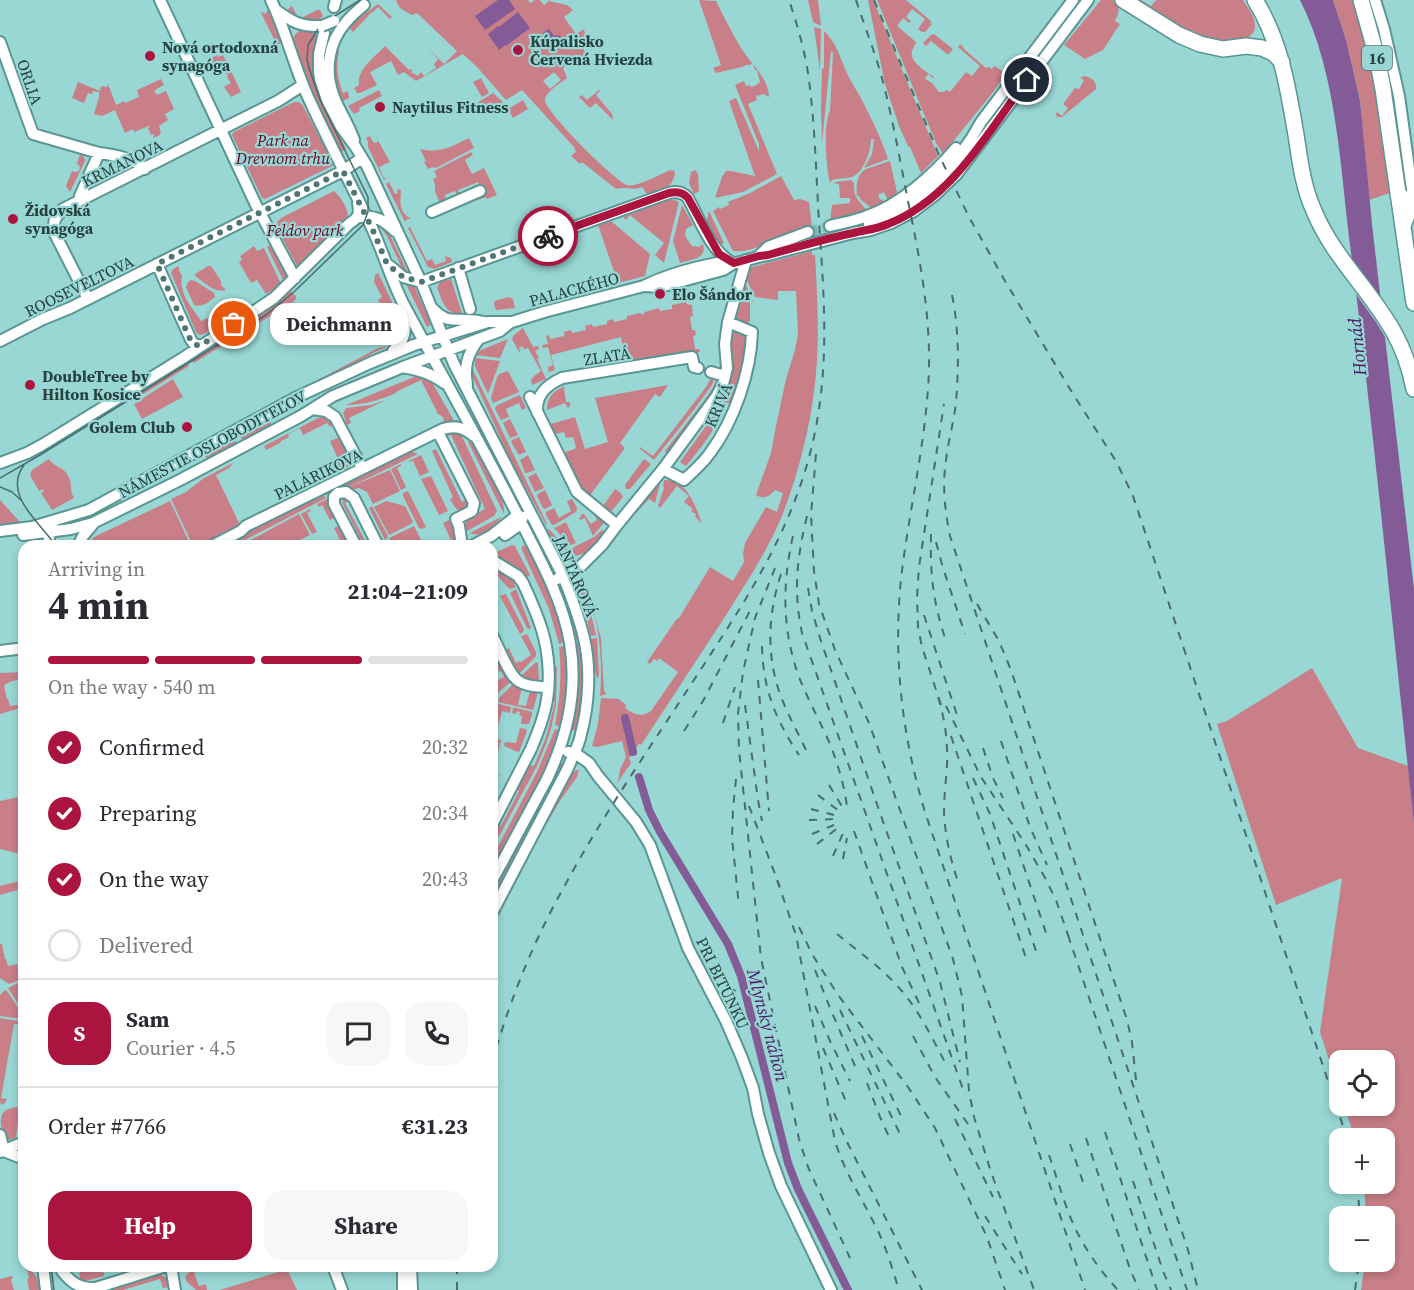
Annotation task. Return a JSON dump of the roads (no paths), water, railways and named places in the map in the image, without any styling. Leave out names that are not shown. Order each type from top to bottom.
[{"type":"highway","points":[[1124,0],[1179,34],[1200,44],[1223,49],[1246,46],[1262,48],[1282,62]]},
{"type":"highway","name":"16","points":[[1360,0],[1375,49],[1383,89],[1414,303]]},
{"type":"highway","points":[[1246,46],[1259,34],[1261,23],[1258,5]]},
{"type":"highway","points":[[1258,5],[1272,32],[1282,62],[1307,192],[1314,211],[1336,252],[1388,322],[1397,338],[1407,361],[1414,389]]},
{"type":"highway","points":[[1398,195],[1414,204],[1402,228]]},
{"type":"street","points":[[160,0],[220,130],[295,278]]},
{"type":"street","name":"PALACKÉHO","points":[[853,233],[890,215],[930,187],[954,163],[981,122],[1073,0]]},
{"type":"street","name":"PALACKÉHO","points":[[435,347],[455,333],[488,322],[512,322],[644,286],[659,278],[719,262],[734,263],[768,255],[880,227],[901,218],[935,195],[956,175],[1088,0]]},
{"type":"street","points":[[1375,0],[1399,96],[1414,204]]},
{"type":"street","points":[[368,2],[334,21],[323,30],[319,70],[327,100],[341,128],[362,158],[421,282],[438,326],[435,347],[421,361],[403,367]]},
{"type":"street","points":[[355,146],[350,127],[335,99],[329,78],[329,64],[337,34],[347,21],[368,2]]},
{"type":"street","points":[[274,5],[289,20],[323,30]]},
{"type":"street","points":[[274,5],[303,86],[357,200],[361,218],[387,264],[403,301],[435,347]]},
{"type":"street","name":"ORLIA","points":[[0,42],[31,131],[36,136],[99,153]]},
{"type":"street","name":"KRMANOVA","points":[[88,299],[52,229],[61,211],[278,101],[303,86]]},
{"type":"street","name":"PALACKÉHO","points":[[830,226],[866,217],[897,200],[946,160],[972,129],[981,122]]},
{"type":"street","points":[[81,200],[80,196],[99,153],[135,162],[145,169]]},
{"type":"street","name":"ROOSEVELTOVA","points":[[0,341],[261,213],[343,171],[362,158]]},
{"type":"street","points":[[432,212],[480,191]]},
{"type":"street","points":[[387,264],[403,277],[421,282],[674,192],[682,193],[688,198],[712,243],[723,258],[734,263]]},
{"type":"street","points":[[0,463],[42,445],[186,356],[269,301],[350,224],[361,218],[373,217],[381,219],[399,235]]},
{"type":"street","name":"PALACKÉHO","points":[[759,256],[768,247],[808,232]]},
{"type":"street","points":[[698,268],[709,256],[712,243]]},
{"type":"street","name":"KRIVÁ","points":[[550,582],[579,568],[602,545],[663,469],[719,392],[725,376],[727,360],[725,339],[728,322],[746,260]]},
{"type":"street","name":"PALACKÉHO","points":[[644,286],[660,287],[723,270],[734,263]]},
{"type":"street","points":[[157,264],[191,340],[195,345],[201,345]]},
{"type":"street","points":[[458,268],[470,309]]},
{"type":"street","points":[[389,355],[401,343],[404,336],[403,301]]},
{"type":"street","points":[[432,307],[440,315],[453,321],[488,322]]},
{"type":"street","name":"PALACKÉHO","points":[[435,347],[460,346],[500,331],[512,322]]},
{"type":"street","name":"KRIVÁ","points":[[663,469],[684,480],[709,455],[726,427],[747,370],[751,355],[752,332],[728,322]]},
{"type":"street","points":[[468,391],[465,375],[466,363],[478,339]]},
{"type":"street","name":"NÁMESTIE OSLOBODITEĽOV","points":[[0,531],[32,527],[89,510],[297,397],[389,355],[435,347]]},
{"type":"street","name":"JANTÁROVÁ","points":[[435,347],[447,386],[521,519],[550,582],[570,642],[572,688],[566,730],[547,779],[498,870]]},
{"type":"street","name":"JANTÁROVÁ","points":[[435,347],[468,391],[545,540],[563,576],[585,639],[587,693],[581,735],[572,758],[498,901]]},
{"type":"street","name":"ZLATÁ","points":[[537,412],[538,400],[543,391],[549,384],[562,378],[692,357],[696,368]]},
{"type":"street","points":[[403,367],[431,374],[447,386]]},
{"type":"street","name":"NÁMESTIE OSLOBODITEĽOV","points":[[0,538],[77,528],[99,520],[180,480],[333,396],[403,367]]},
{"type":"street","name":"KRIVÁ","points":[[711,372],[725,376]]},
{"type":"street","points":[[530,397],[576,490],[617,525]]},
{"type":"street","points":[[313,409],[334,415],[362,468]]},
{"type":"street","name":"PALÁRIKOVA","points":[[224,540],[246,526],[438,432],[451,427],[460,427],[477,438]]},
{"type":"street","points":[[438,432],[474,503],[472,511],[456,519],[461,540]]},
{"type":"street","points":[[489,540],[515,529],[521,519],[519,490]]},
{"type":"street","name":"PALÁRIKOVA","points":[[353,540],[334,504],[334,497],[338,493],[346,492],[354,498],[375,540]]},
{"type":"street","points":[[484,540],[505,517],[507,496]]},
{"type":"street","points":[[49,540],[57,522],[70,516]]},
{"type":"street","points":[[485,540],[506,524],[521,519],[530,523],[545,540]]},
{"type":"street","points":[[80,540],[99,520]]},
{"type":"street","points":[[459,526],[479,540]]},
{"type":"street","points":[[32,534],[45,540]]},
{"type":"street","points":[[505,535],[520,536],[534,549]]},
{"type":"street","points":[[498,564],[518,576],[523,583],[542,631],[547,655],[547,701],[544,713],[531,749],[498,813]]},
{"type":"street","points":[[498,647],[516,680],[528,685],[547,687]]},
{"type":"street","points":[[0,651],[18,649]]},
{"type":"street","name":"PRI BITÚNKU","points":[[559,751],[572,758],[585,759],[636,822],[650,845],[688,948],[726,1021],[742,1058],[781,1186],[831,1290]]},
{"type":"street","points":[[0,1135],[2,1151]]},
{"type":"street","points":[[2,1151],[18,1146]]},
{"type":"street","points":[[2,1151],[18,1157]]},
{"type":"street","points":[[44,1272],[46,1290]]},
{"type":"street","points":[[63,1272],[65,1290]]},
{"type":"street","points":[[65,1272],[74,1284],[91,1289],[146,1272]]},
{"type":"street","points":[[172,1272],[175,1290]]},
{"type":"street","points":[[335,1272],[342,1290]]},
{"type":"street","points":[[403,1272],[403,1290]]},
{"type":"street","points":[[411,1272],[412,1290]]},
{"type":"waterway","name":"Mlynský náhon","points":[[625,718],[633,752]]},
{"type":"waterway","name":"Mlynský náhon","points":[[639,777],[649,810],[660,832],[728,944],[741,976],[788,1163],[798,1189],[848,1290]]},
{"type":"tunnel","points":[[808,232],[830,226]]},
{"type":"tram line","points":[[0,478],[266,315],[295,291],[363,225],[368,212],[368,197],[320,100],[307,60],[308,45],[318,29],[360,0]]},
{"type":"tram line","points":[[24,465],[18,476],[17,487],[20,497],[51,540]]},
{"type":"tram line","points":[[0,487],[12,492],[22,501]]},
{"type":"tram line","points":[[52,1272],[54,1290]]},
{"type":"railway","points":[[498,1044],[523,973],[542,929],[578,861],[756,582],[784,527],[806,468],[814,437],[823,376],[823,285],[808,73],[789,0]]},
{"type":"railway","points":[[856,0],[878,64],[891,116],[920,266],[928,327],[928,395],[904,553],[899,609],[901,697],[910,755],[925,812],[1085,1290]]},
{"type":"railway","points":[[874,0],[939,155],[969,217],[1073,394],[1116,461],[1133,496],[1344,1128]]},
{"type":"railway","points":[[952,295],[958,362],[956,402],[944,480],[945,508],[950,536],[1188,1250],[1198,1290]]},
{"type":"railway","points":[[941,705],[922,647],[918,627],[917,597],[919,567],[944,404]]},
{"type":"railway","points":[[816,454],[811,515],[814,571],[819,604],[835,650],[869,723],[953,959],[962,996],[969,1091],[974,1117],[991,1172],[1034,1290]]},
{"type":"railway","points":[[807,516],[797,574],[802,633],[965,1095]]},
{"type":"railway","points":[[931,534],[933,588],[946,641]]},
{"type":"railway","points":[[793,536],[786,589],[789,642],[799,677],[836,759],[847,806]]},
{"type":"railway","points":[[936,542],[965,634]]},
{"type":"railway","points":[[775,568],[755,618],[743,672],[738,714],[739,750],[761,958],[799,1139],[808,1167],[850,1258]]},
{"type":"railway","points":[[781,574],[771,619],[772,664],[783,701],[806,750]]},
{"type":"railway","points":[[808,588],[821,641],[940,982],[960,1062]]},
{"type":"railway","points":[[977,604],[999,641],[1011,670],[1127,1020],[1136,1080]]},
{"type":"railway","points":[[684,731],[703,701],[753,605]]},
{"type":"railway","points":[[924,615],[957,715]]},
{"type":"railway","points":[[762,646],[765,677],[772,704],[799,755]]},
{"type":"railway","points":[[758,680],[769,811]]},
{"type":"railway","points":[[723,723],[735,687]]},
{"type":"railway","points":[[938,697],[947,748],[945,821],[949,849],[959,885]]},
{"type":"railway","points":[[745,705],[762,821]]},
{"type":"railway","points":[[946,706],[981,777],[1044,876],[1056,900],[1070,941]]},
{"type":"railway","points":[[951,736],[1026,958]]},
{"type":"railway","points":[[1001,741],[1030,827],[1047,865]]},
{"type":"railway","points":[[983,748],[993,778],[1003,798]]},
{"type":"railway","points":[[973,778],[990,814],[1037,954]]},
{"type":"railway","points":[[736,779],[732,838],[739,906]]},
{"type":"railway","points":[[829,785],[843,808]]},
{"type":"railway","points":[[818,795],[839,811]]},
{"type":"railway","points":[[749,806],[780,887]]},
{"type":"railway","points":[[811,809],[834,815]]},
{"type":"railway","points":[[809,820],[836,819]]},
{"type":"railway","points":[[812,834],[834,825]]},
{"type":"railway","points":[[817,844],[839,827]]},
{"type":"railway","points":[[833,856],[844,831]]},
{"type":"railway","points":[[854,831],[902,967],[919,1003]]},
{"type":"railway","points":[[1013,834],[1048,939]]},
{"type":"railway","points":[[843,859],[847,838]]},
{"type":"railway","points":[[777,880],[796,935],[835,1141],[848,1173],[882,1241],[899,1290]]},
{"type":"railway","points":[[799,927],[812,954],[838,995],[908,1087],[935,1128],[987,1237],[1005,1290]]},
{"type":"railway","points":[[837,934],[878,967],[901,990],[920,1017],[947,1066]]},
{"type":"railway","points":[[1068,935],[1187,1290]]},
{"type":"railway","points":[[815,970],[858,1073]]},
{"type":"railway","points":[[815,1006],[850,1081]]},
{"type":"railway","points":[[840,1010],[900,1134]]},
{"type":"railway","points":[[862,1036],[904,1122]]},
{"type":"railway","points":[[913,1036],[935,1077],[968,1124]]},
{"type":"railway","points":[[823,1048],[848,1106]]},
{"type":"railway","points":[[867,1083],[890,1139]]},
{"type":"railway","points":[[834,1113],[922,1290]]},
{"type":"railway","points":[[955,1119],[993,1197]]},
{"type":"railway","points":[[1105,1132],[1157,1290]]},
{"type":"railway","points":[[1086,1138],[1139,1290]]},
{"type":"railway","points":[[1070,1144],[1084,1185]]},
{"type":"railway","points":[[1049,1155],[1069,1214],[1080,1237],[1089,1254],[1118,1290]]},
{"type":"railway","points":[[1133,1181],[1171,1290]]},
{"type":"railway","points":[[1358,1194],[1359,1206]]},
{"type":"railway","points":[[985,1216],[1022,1274]]},
{"type":"railway","points":[[457,1272],[457,1290]]},
{"type":"railway","points":[[1355,1290],[1358,1272]]},
{"type":"place","name":"Kúpalisko Červená Hviezda","points":[[518,50]]},
{"type":"place","name":"Nová ortodoxná synagóga","points":[[150,56]]},
{"type":"place","name":"Naytilus Fitness","points":[[380,107]]},
{"type":"place","name":"Židovská synagóga","points":[[13,219]]},
{"type":"place","name":"Elo Šándor","points":[[660,294]]},
{"type":"place","name":"Deichmann","points":[[234,324]]},
{"type":"place","name":"DoubleTree by Hilton Kosice","points":[[30,385]]},
{"type":"place","name":"Golem Club","points":[[187,427]]},
{"type":"park label","name":"Park na Drevnom trhu","points":[[283,149]]},
{"type":"park label","name":"Feldov park","points":[[305,230]]},
{"type":"water label","name":"Hornád","points":[[1357,347]]}]
